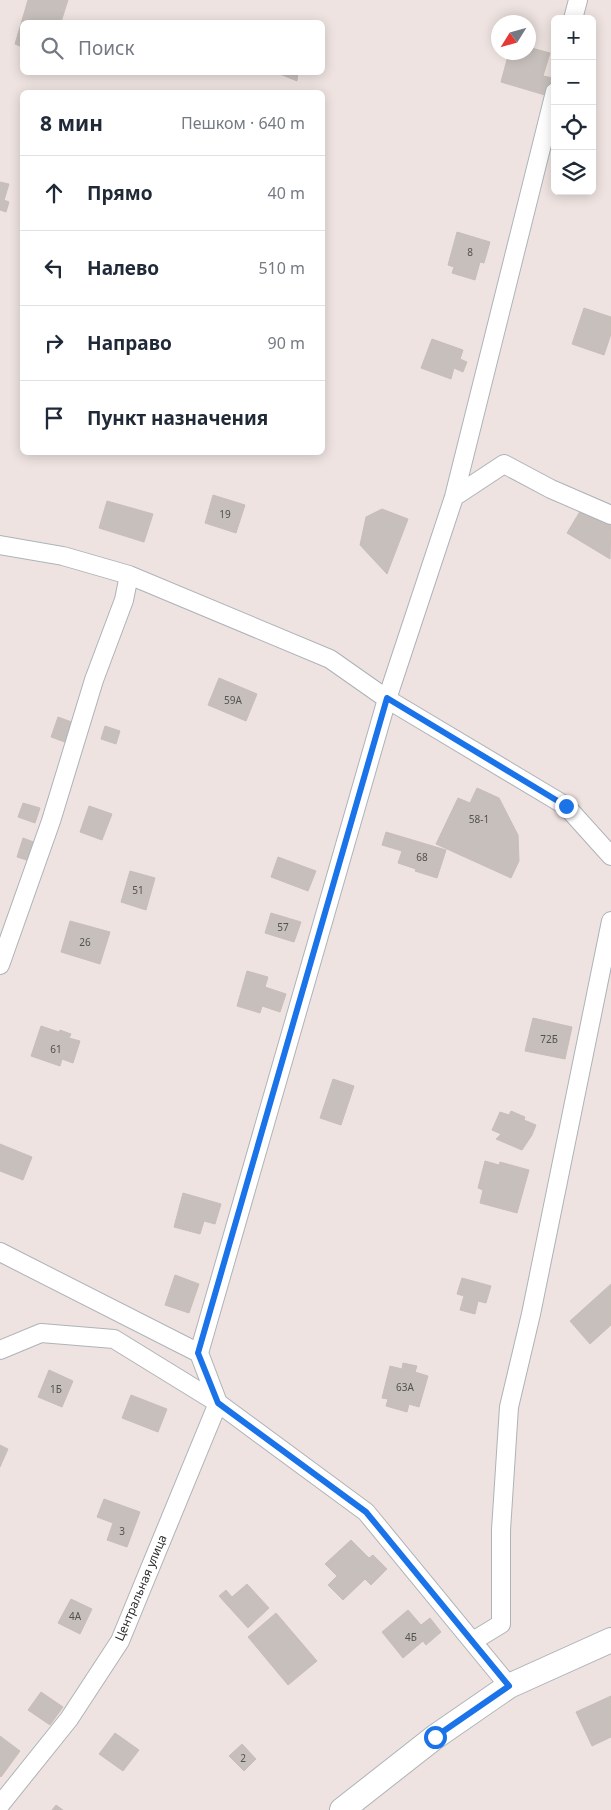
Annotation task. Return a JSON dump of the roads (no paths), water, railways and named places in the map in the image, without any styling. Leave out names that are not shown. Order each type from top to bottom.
[{"type":"main road","points":[[342,1810],[435,1737],[509,1686],[611,1640]]},
{"type":"street","points":[[574,15],[578,0]]},
{"type":"street","points":[[218,1403],[198,1353],[387,698],[454,497],[552,105]]},
{"type":"street","points":[[454,497],[504,464],[551,489],[611,515]]},
{"type":"street","points":[[0,546],[62,556],[129,575],[330,659],[387,698],[566,806],[611,856]]},
{"type":"street","points":[[0,965],[51,821],[94,680],[124,600],[129,575]]},
{"type":"street","points":[[473,1641],[501,1624],[501,1530],[509,1407],[531,1314],[609,940],[611,921]]},
{"type":"street","points":[[0,1252],[198,1353]]},
{"type":"street","points":[[0,1350],[41,1334],[114,1339],[218,1403],[366,1512],[509,1686]]},
{"type":"street","name":"Центральная улица","points":[[0,1805],[70,1719],[120,1641],[218,1403]]}]
